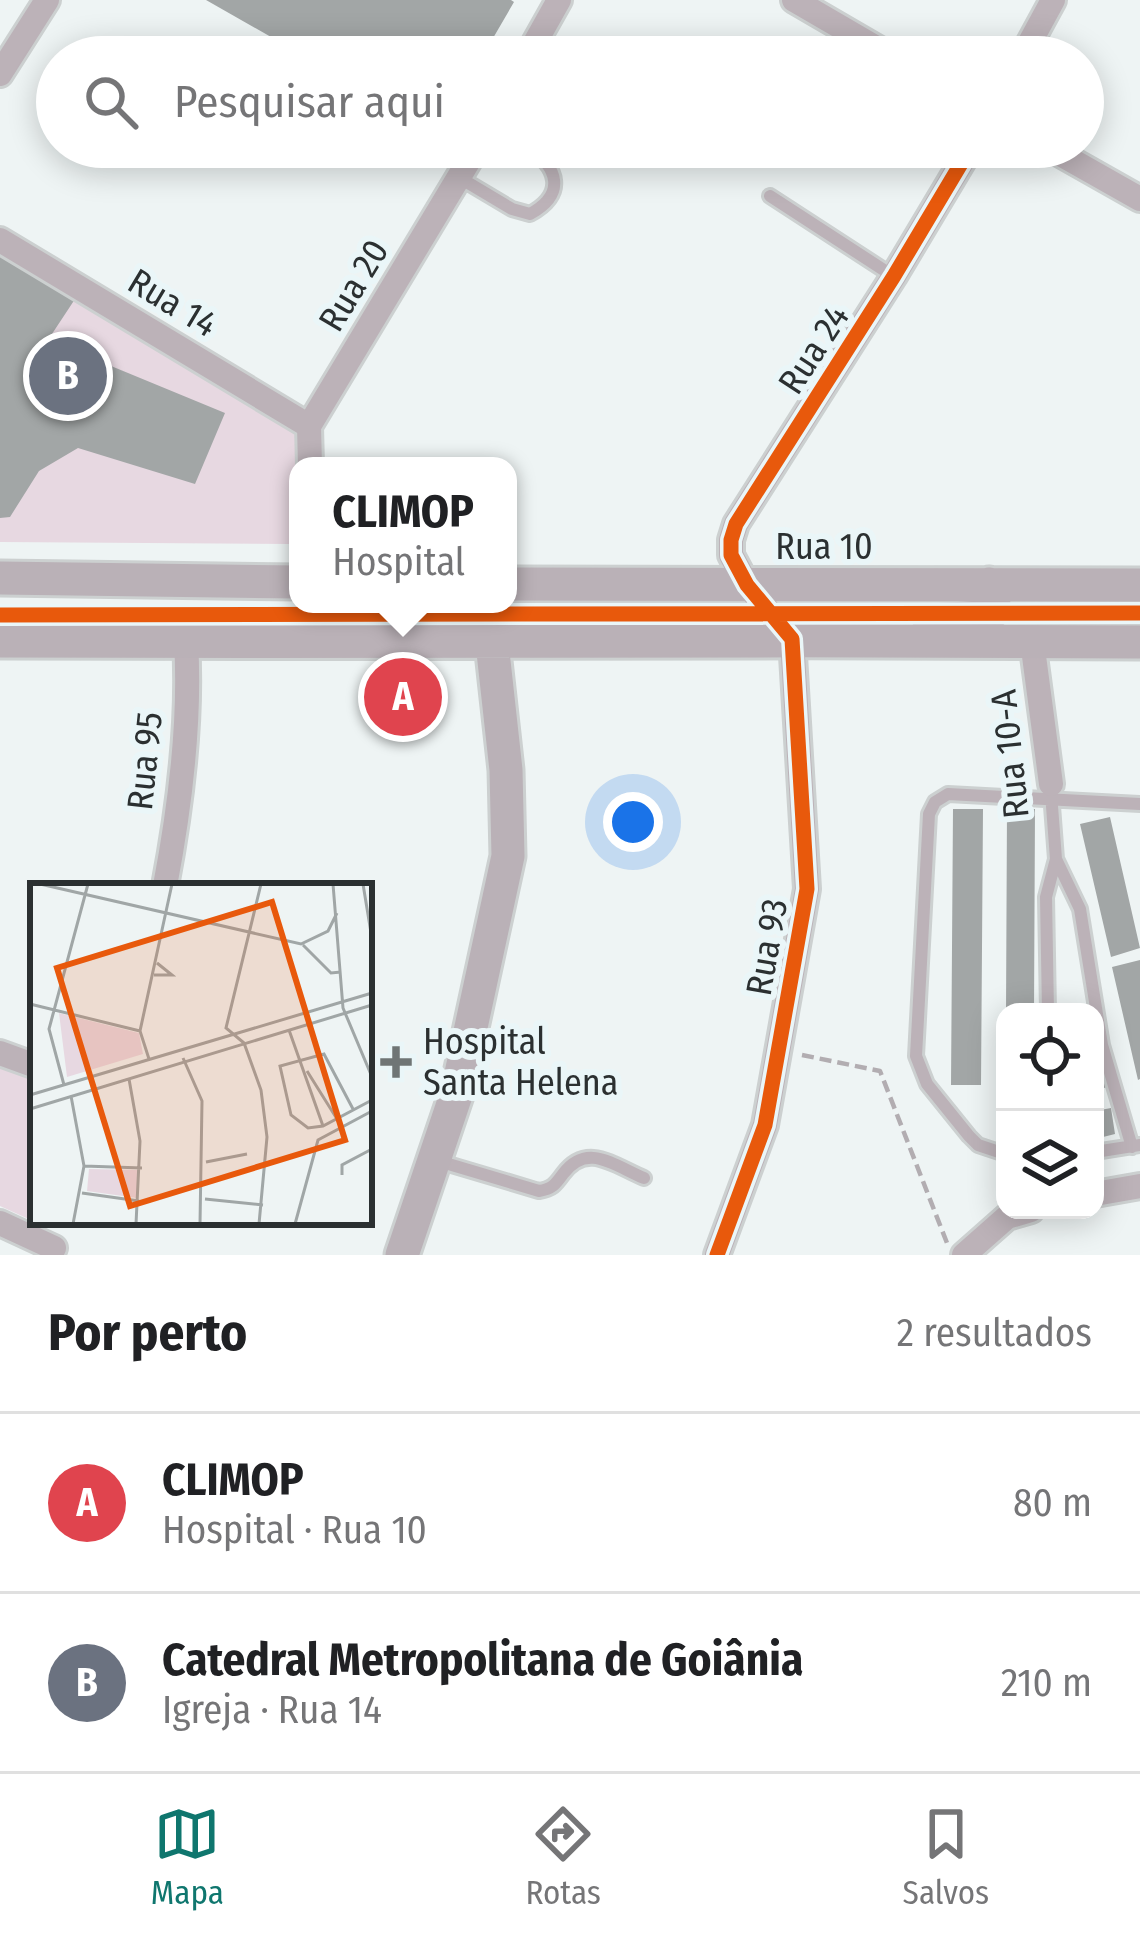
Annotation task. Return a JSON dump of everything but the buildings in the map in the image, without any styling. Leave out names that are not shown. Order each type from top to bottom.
[{"type":"main road","points":[[0,578],[289,582]]},
{"type":"main road","points":[[0,593],[67,579]]},
{"type":"main road","name":"Rua 10","points":[[517,584],[1140,584]]},
{"type":"main road","points":[[827,639],[870,622],[988,617],[994,598],[989,584]]},
{"type":"main road","points":[[402,1255],[458,1093],[508,856],[506,770],[492,643],[475,613]]},
{"type":"main road","points":[[0,641],[1140,642]]},
{"type":"street","points":[[0,74],[47,0]]},
{"type":"street","points":[[539,36],[559,0]]},
{"type":"street","points":[[794,0],[856,36]]},
{"type":"street","points":[[1033,36],[1053,0]]},
{"type":"street","name":"Rua 20","points":[[309,427],[465,168]]},
{"type":"street","name":"Rua 24","points":[[747,585],[730,555],[736,524],[895,276],[958,168]]},
{"type":"street","points":[[1085,168],[1140,199]]},
{"type":"street","name":"Rua 14","points":[[0,240],[309,427]]},
{"type":"street","points":[[309,427],[310,457]]},
{"type":"street","points":[[747,585],[792,639]]},
{"type":"street","name":"Rua 93","points":[[717,1255],[765,1125],[807,889],[792,639]]},
{"type":"street","name":"Rua 10-A","points":[[1031,641],[1051,792]]},
{"type":"street","name":"Rua 95","points":[[165,883],[184,732],[186,642]]},
{"type":"street","points":[[0,1053],[30,1064]]},
{"type":"street","points":[[1104,1192],[1140,1186]]},
{"type":"street","points":[[964,1255],[1005,1219]]},
{"type":"street","points":[[0,1223],[52,1251]]},
{"type":"lane","points":[[460,178],[512,209],[530,214],[547,205],[554,188],[551,168]]},
{"type":"lane","points":[[770,196],[895,276]]},
{"type":"lane","points":[[996,1151],[969,1136],[927,1084],[916,1056],[929,814],[935,802],[948,794],[1051,792],[1140,804]]},
{"type":"lane","name":"Rua 10-A","points":[[1051,792],[1056,860]]},
{"type":"lane","points":[[1048,1003],[1046,897],[1056,860]]},
{"type":"lane","points":[[1056,860],[1080,909],[1092,1003]]},
{"type":"lane","points":[[1104,1062],[1136,1146],[1104,1151]]},
{"type":"lane","points":[[434,1160],[539,1191],[556,1183],[573,1160],[592,1156],[644,1178]]},
{"type":"path","points":[[778,1050],[880,1071],[952,1255]]},
{"type":"shaded area","points":[[0,250],[303,435],[300,457],[289,457],[289,544],[0,542]]},
{"type":"shaded area","points":[[0,1065],[30,1075],[30,1220],[0,1206]]},
{"type":"cycle path","points":[[717,1255],[765,1125],[807,889],[792,639],[747,585],[731,555],[731,540],[736,524],[958,168]]},
{"type":"cycle path","points":[[0,615],[1140,613]]},
{"type":"place","name":"Catedral Metropolitana de Goiânia","points":[[68,376]]},
{"type":"place","name":"CLIMOP","points":[[403,697]]},
{"type":"place","name":"Hospital Santa Helena","points":[[396,1062]]}]
